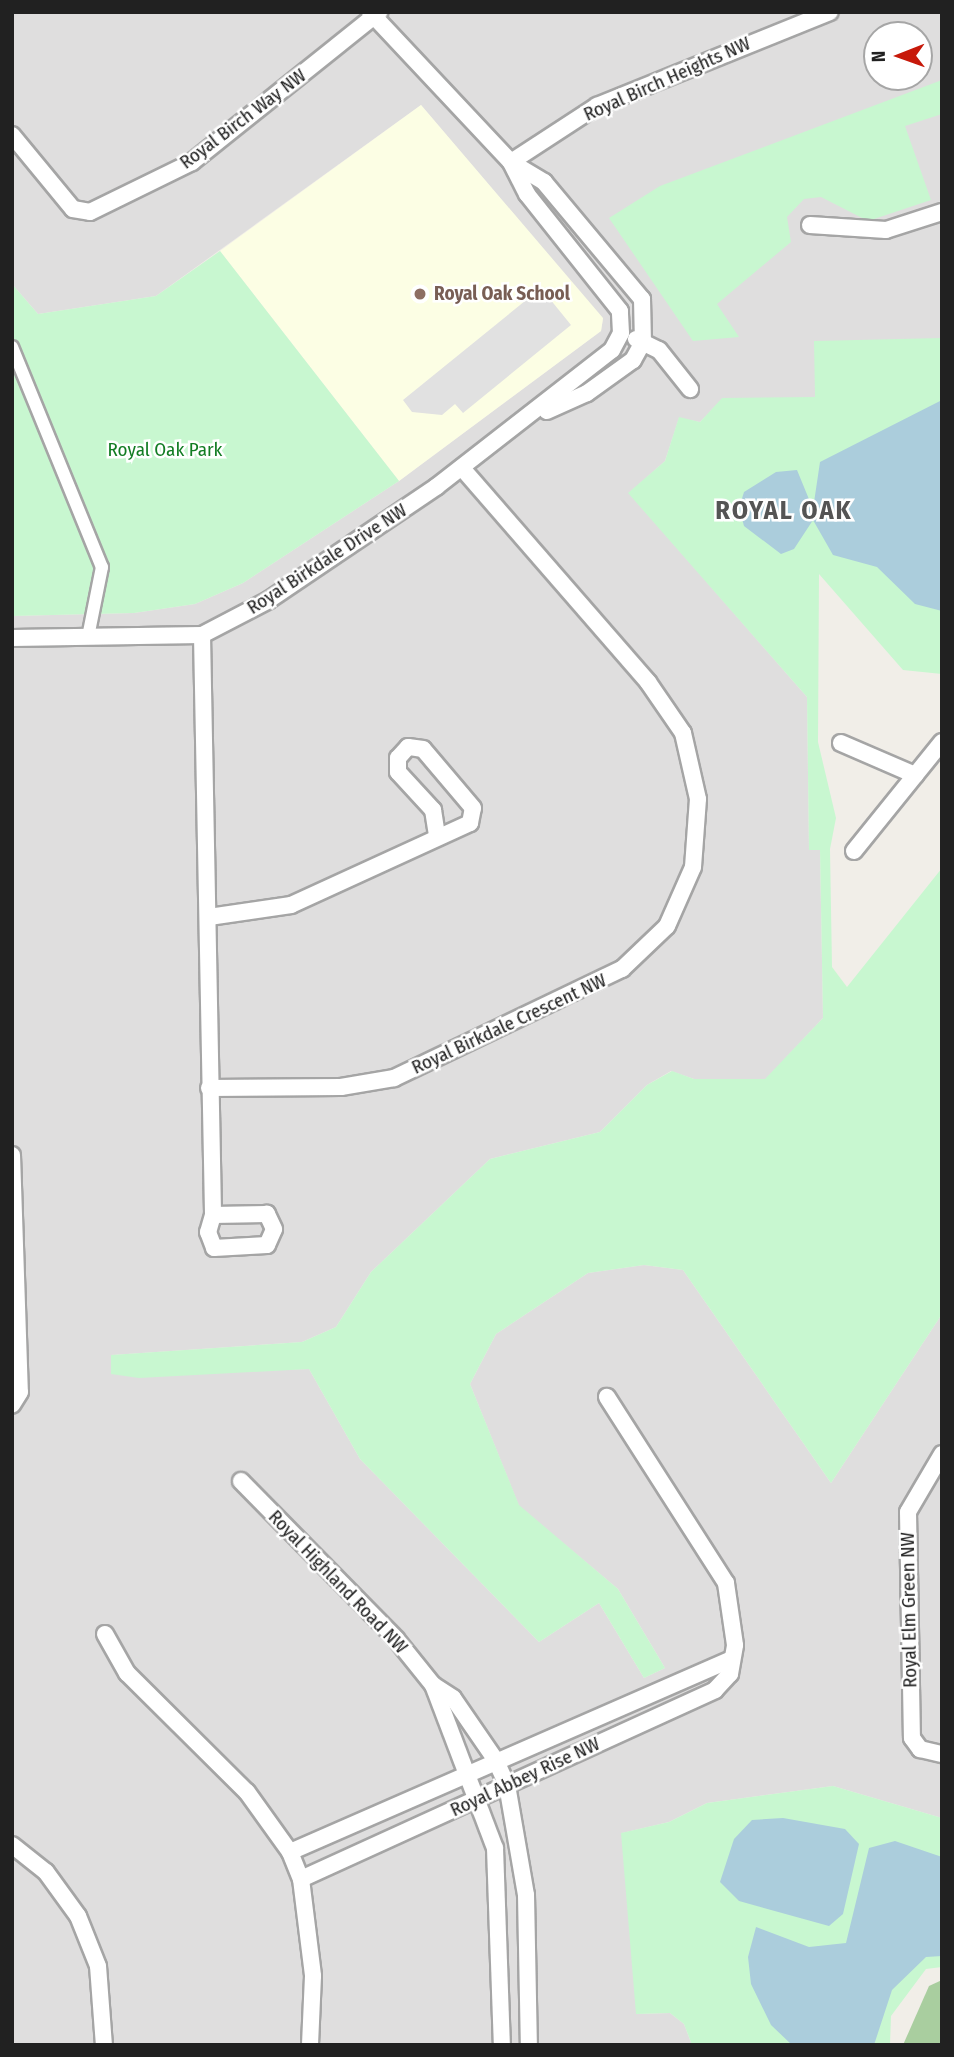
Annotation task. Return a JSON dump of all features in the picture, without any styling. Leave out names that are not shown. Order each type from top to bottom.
[{"type":"street","name":"Royal Birch Heights NW","points":[[512,162],[597,106],[830,12]]},
{"type":"street","points":[[374,13],[512,162],[544,182],[642,299],[643,342]]},
{"type":"street","name":"Royal Birch Way NW","points":[[12,135],[73,209],[90,212],[192,162],[374,13]]},
{"type":"street","points":[[512,162],[527,194],[620,311],[621,333],[659,350],[690,389]]},
{"type":"street","points":[[810,225],[886,230],[942,212]]},
{"type":"street","name":"Royal Birkdale Drive NW","points":[[12,638],[202,635],[270,600],[463,468],[535,416],[612,350],[621,333]]},
{"type":"street","name":"Royal Birkdale Drive NW","points":[[535,416],[587,393],[633,360],[643,342]]},
{"type":"street","points":[[12,347],[102,567],[88,637]]},
{"type":"street","name":"Royal Birkdale Crescent NW","points":[[209,1088],[341,1087],[394,1078],[621,970],[667,926],[693,867],[698,799],[683,733],[648,682],[463,468]]},
{"type":"street","points":[[202,635],[213,1215]]},
{"type":"street","points":[[854,851],[942,742]]},
{"type":"street","points":[[841,743],[915,775]]},
{"type":"street","points":[[209,917],[291,905],[470,822],[473,807],[423,748],[408,747],[398,758],[398,772],[433,810],[437,836]]},
{"type":"street","points":[[12,1155],[20,1392],[12,1405]]},
{"type":"street","name":"Royal Abbey Rise NW","points":[[296,1866],[480,1798],[715,1690],[730,1674],[730,1660],[735,1645],[726,1583],[607,1397]]},
{"type":"street","name":"Royal Elm Green NW","points":[[942,1454],[908,1512],[912,1738],[920,1749],[942,1754]]},
{"type":"street","name":"Royal Highland Road NW","points":[[241,1481],[396,1639],[433,1685],[453,1698],[495,1759],[507,1785],[526,1895],[528,2045]]},
{"type":"street","points":[[105,1634],[127,1673],[247,1792],[296,1866],[313,1976],[310,2045]]},
{"type":"street","name":"Royal Abbey Rise NW","points":[[296,1866],[495,1759],[730,1660]]},
{"type":"street","name":"Royal Highland Road NW","points":[[433,1685],[436,1707],[480,1798],[501,1896],[502,2045]]},
{"type":"street","points":[[12,1845],[46,1872],[78,1916],[99,1966],[104,2045]]},
{"type":"shaded area","points":[[12,12],[942,12],[942,338],[816,398],[723,398],[700,422],[679,418],[665,461],[629,493],[807,697],[809,849],[820,850],[823,1018],[765,1080],[694,1079],[671,1071],[647,1085],[600,1132],[490,1159],[371,1272],[336,1327],[302,1342],[112,1355],[234,1371],[309,1369],[360,1459],[539,1642],[599,1603],[644,1678],[665,1668],[618,1589],[519,1506],[470,1384],[496,1334],[588,1273],[644,1265],[683,1270],[831,1483],[942,1314],[942,1818],[833,1786],[707,1803],[669,1822],[622,1833],[637,2014],[670,2013],[684,2024],[692,2045],[12,2045],[12,616],[134,613],[195,604],[243,583],[399,481],[601,331],[603,319],[421,105],[156,296],[38,314],[12,284]]},
{"type":"shaded area","name":"Royal Oak School","points":[[421,105],[603,318],[601,331],[399,481],[220,251]]},
{"type":"shaded area","points":[[541,288],[571,325],[463,413],[455,404],[442,415],[412,412],[403,400]]},
{"type":"green space","points":[[942,80],[942,114],[905,126],[931,200],[868,221],[821,197],[804,199],[787,217],[791,242],[717,304],[739,337],[693,341],[609,218],[660,186],[913,91],[933,91],[933,83]]},
{"type":"green space","name":"Royal Oak Park","points":[[220,251],[399,481],[243,583],[195,604],[134,613],[12,616],[12,284],[38,314],[156,296]]},
{"type":"green space","points":[[942,338],[942,674],[903,670],[819,574],[818,742],[836,818],[830,849],[832,967],[847,987],[942,868],[942,1314],[831,1483],[683,1270],[644,1265],[588,1273],[496,1334],[470,1384],[519,1505],[618,1589],[665,1668],[644,1678],[599,1603],[539,1642],[360,1459],[309,1369],[139,1378],[111,1374],[111,1355],[302,1342],[336,1327],[371,1272],[490,1159],[600,1132],[647,1085],[672,1071],[694,1079],[765,1079],[823,1018],[820,850],[809,850],[807,697],[628,493],[665,461],[679,417],[700,422],[722,398],[815,397],[814,341]]},
{"type":"green space","points":[[833,1786],[942,1818],[942,1967],[926,1969],[891,2016],[890,2045],[692,2045],[684,2024],[670,2013],[636,2014],[621,1833],[669,1822],[707,1803]]},
{"type":"green space","points":[[942,1980],[942,2045],[903,2045],[929,1986]]},
{"type":"water","points":[[942,400],[942,611],[915,604],[877,567],[833,555],[813,520],[794,549],[781,554],[744,526],[739,508],[744,492],[776,472],[797,470],[813,509],[820,462]]},
{"type":"water","points":[[783,1818],[845,1829],[859,1844],[843,1914],[829,1926],[739,1901],[720,1882],[734,1839],[752,1820]]},
{"type":"water","points":[[895,1841],[942,1857],[942,1956],[926,1957],[892,1990],[874,2045],[792,2045],[771,2025],[751,1984],[748,1957],[756,1927],[809,1947],[846,1943],[869,1848]]},
{"type":"place","name":"Royal Oak School","points":[[420,294]]},
{"type":"district","name":"ROYAL OAK","points":[[784,511]]}]
